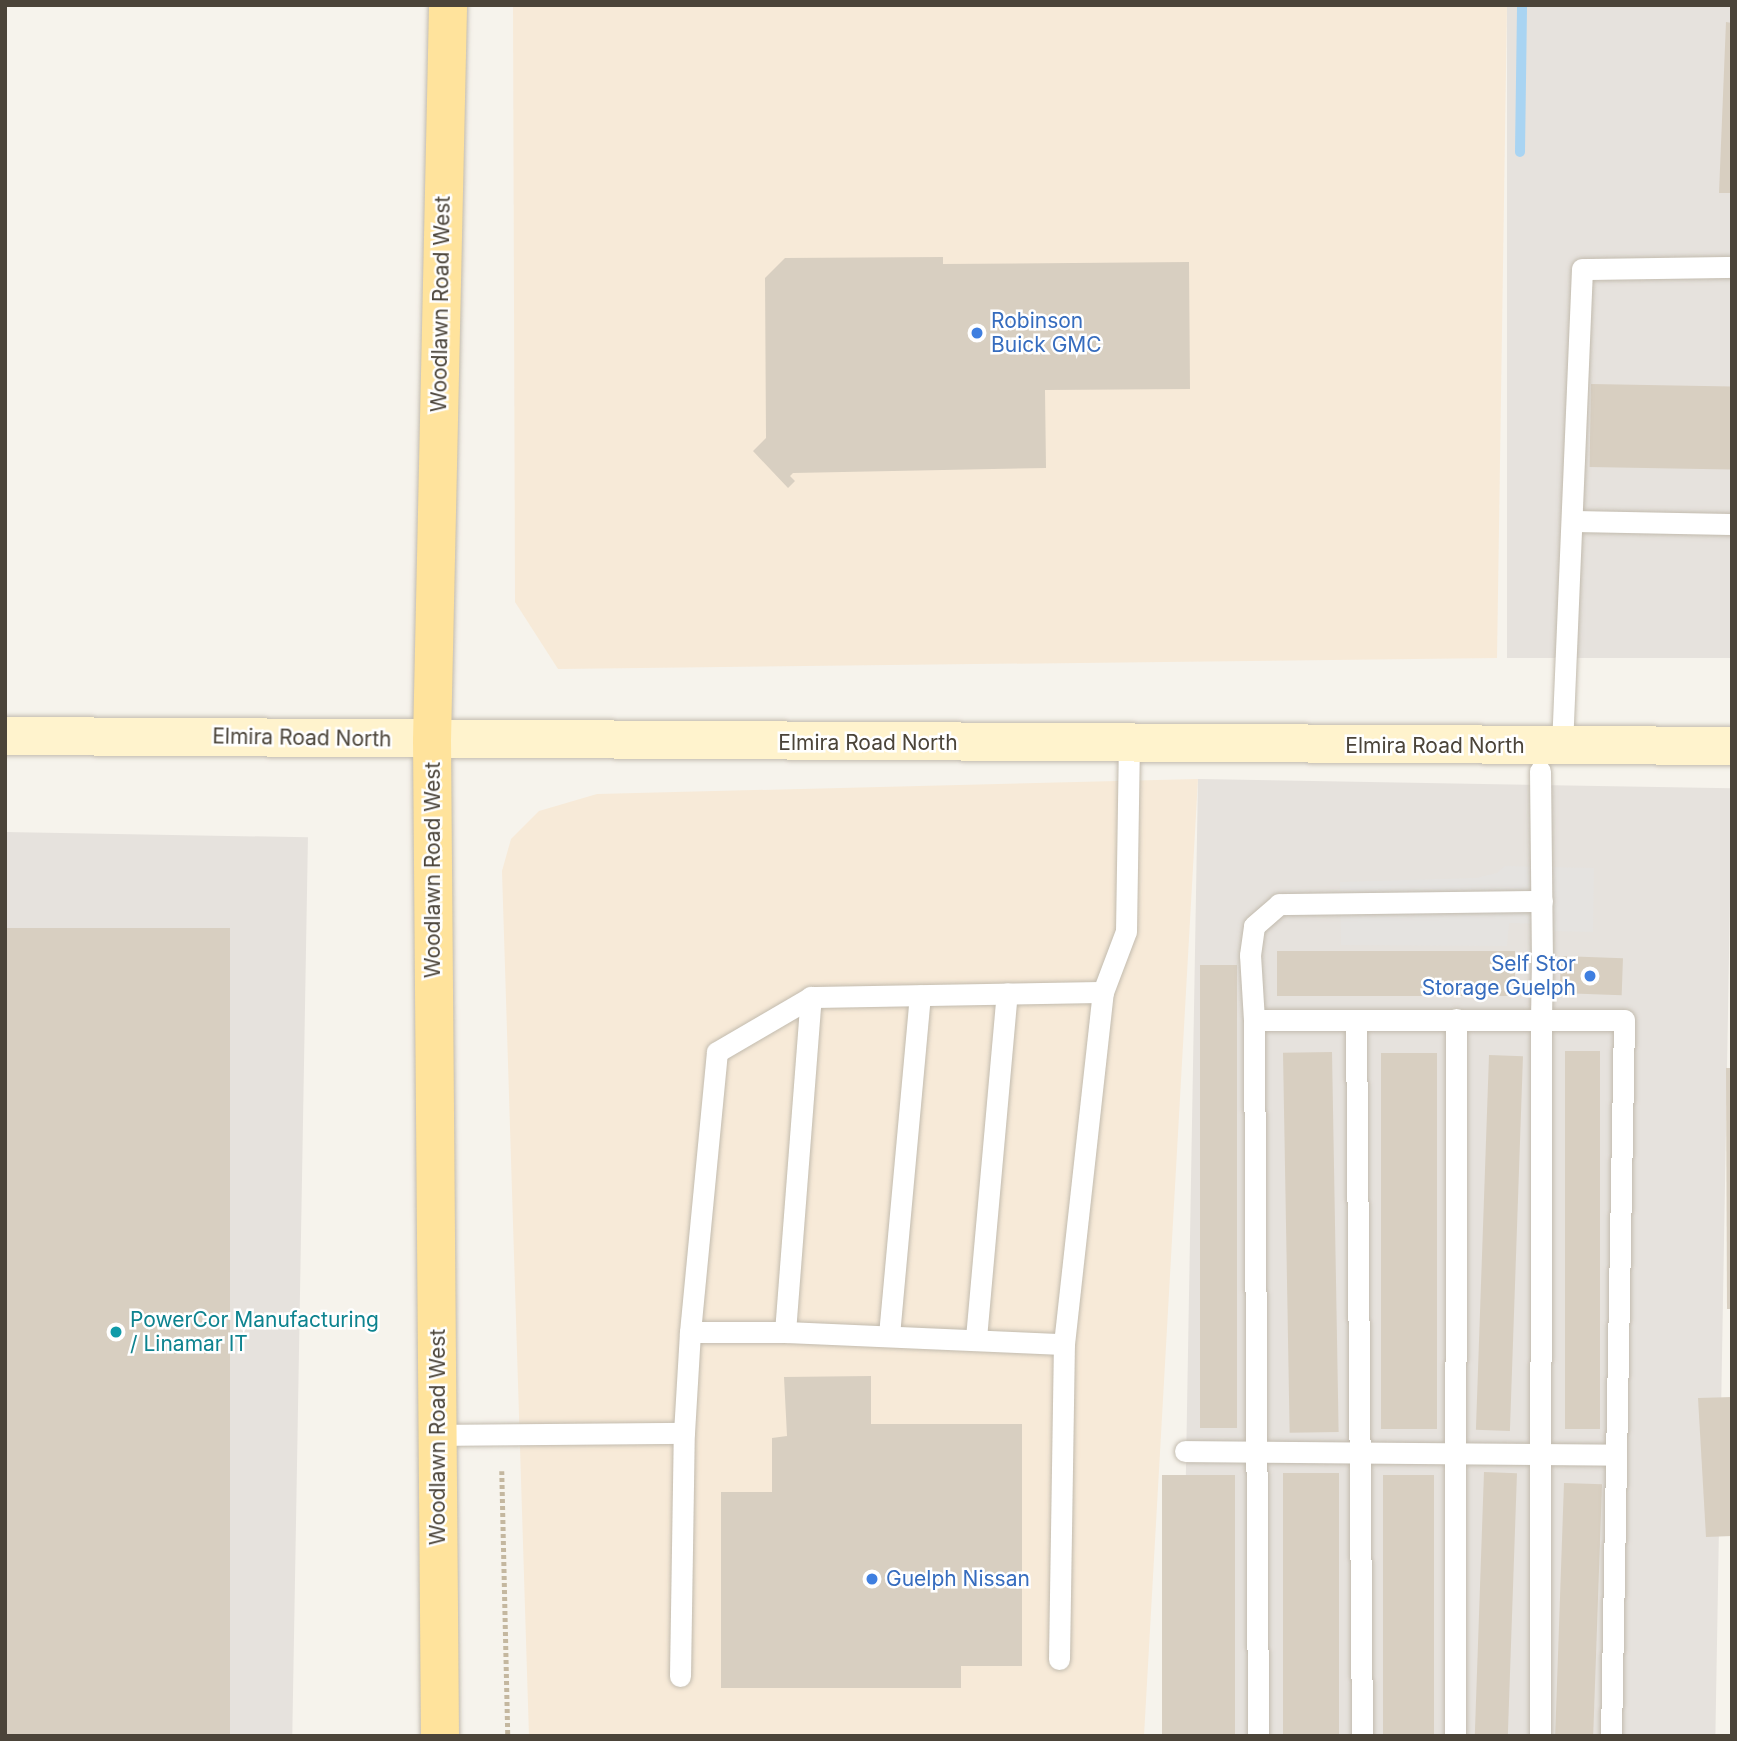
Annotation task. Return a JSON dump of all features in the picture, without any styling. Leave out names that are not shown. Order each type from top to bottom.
[{"type":"main road","name":"Woodlawn Road West","points":[[440,1736],[432,741],[448,5]]},
{"type":"main road","name":"Elmira Road North","points":[[5,736],[1129,745],[1551,759],[1732,746]]},
{"type":"lane","points":[[1540,1736],[1542,901],[1551,759],[1572,521],[1582,269],[1732,267]]},
{"type":"lane","points":[[1572,521],[1732,524]]},
{"type":"lane","points":[[1059,1659],[1065,1344],[1103,992],[1126,932],[1129,745]]},
{"type":"lane","points":[[1258,1736],[1254,1020],[1250,955],[1254,926],[1279,904],[1542,901]]},
{"type":"lane","points":[[680,1676],[684,1433],[690,1332],[717,1052],[811,998],[1103,992]]},
{"type":"lane","points":[[975,1338],[1007,993]]},
{"type":"lane","points":[[888,1335],[920,995]]},
{"type":"lane","points":[[785,1332],[811,998]]},
{"type":"lane","points":[[1455,1736],[1456,1019]]},
{"type":"lane","points":[[1254,1020],[1624,1020],[1611,1736]]},
{"type":"lane","points":[[1356,1021],[1363,1452],[1362,1736]]},
{"type":"lane","points":[[690,1332],[888,1335],[1065,1344]]},
{"type":"lane","points":[[438,1435],[684,1433]]},
{"type":"lane","points":[[1185,1451],[1615,1455]]},
{"type":"path","points":[[502,1471],[508,1736]]},
{"type":"shaded area","points":[[513,5],[1507,5],[1497,658],[558,669],[515,602]]},
{"type":"shaded area","points":[[1507,5],[1732,5],[1732,658],[1507,658]]},
{"type":"shaded area","points":[[1198,779],[1144,1736],[529,1736],[502,871],[511,839],[539,811],[597,794]]},
{"type":"shaded area","points":[[1198,779],[1732,788],[1715,1736],[1181,1736]]},
{"type":"shaded area","name":"PowerCor Manufacturing / Linamar IT","points":[[5,832],[308,837],[292,1736],[5,1736]]},
{"type":"shaded area","points":[[1505,866],[1594,868],[1593,932],[1554,931],[1553,924],[1509,923],[1507,946],[1341,945],[1340,882],[1476,878],[1497,873]]},
{"type":"building","points":[[1726,22],[1732,23],[1732,193],[1719,193]]},
{"type":"building","name":"Robinson Buick GMC","points":[[943,257],[943,264],[1189,262],[1190,389],[1045,390],[1046,468],[793,473],[790,476],[795,481],[788,488],[753,451],[766,438],[765,278],[785,258]]},
{"type":"building","points":[[1591,384],[1732,386],[1731,469],[1590,467]]},
{"type":"building","name":"PowerCor Manufacturing / Linamar IT","points":[[5,928],[230,928],[230,1736],[5,1736]]},
{"type":"building","points":[[1277,951],[1515,951],[1515,996],[1277,996]]},
{"type":"building","points":[[1561,956],[1623,958],[1622,995],[1560,993]]},
{"type":"building","points":[[1200,965],[1237,965],[1237,1428],[1200,1428]]},
{"type":"building","points":[[1565,1051],[1600,1051],[1600,1429],[1565,1429]]},
{"type":"building","points":[[1332,1052],[1339,1432],[1290,1433],[1283,1053]]},
{"type":"building","points":[[1381,1053],[1437,1053],[1437,1429],[1381,1429]]},
{"type":"building","points":[[1489,1055],[1523,1056],[1510,1431],[1476,1430]]},
{"type":"building","points":[[1726,1068],[1732,1068],[1732,1309],[1727,1309]]},
{"type":"building","name":"Guelph Nissan","points":[[871,1376],[871,1424],[1022,1424],[1022,1666],[961,1666],[961,1688],[721,1688],[721,1492],[772,1492],[772,1438],[787,1436],[784,1377]]},
{"type":"building","points":[[1732,1397],[1732,1536],[1706,1537],[1698,1398]]},
{"type":"building","points":[[1484,1472],[1517,1473],[1508,1736],[1475,1736]]},
{"type":"building","points":[[1283,1473],[1339,1473],[1339,1736],[1283,1736]]},
{"type":"building","points":[[1162,1475],[1235,1475],[1235,1736],[1162,1736]]},
{"type":"building","points":[[1383,1475],[1434,1475],[1434,1736],[1383,1736]]},
{"type":"building","points":[[1564,1483],[1602,1484],[1593,1736],[1555,1736]]},
{"type":"waterway","points":[[1520,152],[1522,5]]},
{"type":"place","name":"Robinson Buick GMC","points":[[977,333]]},
{"type":"place","name":"Self Stor Storage Guelph","points":[[1590,976]]},
{"type":"place","name":"PowerCor Manufacturing / Linamar IT","points":[[116,1332]]},
{"type":"place","name":"Guelph Nissan","points":[[872,1579]]}]
